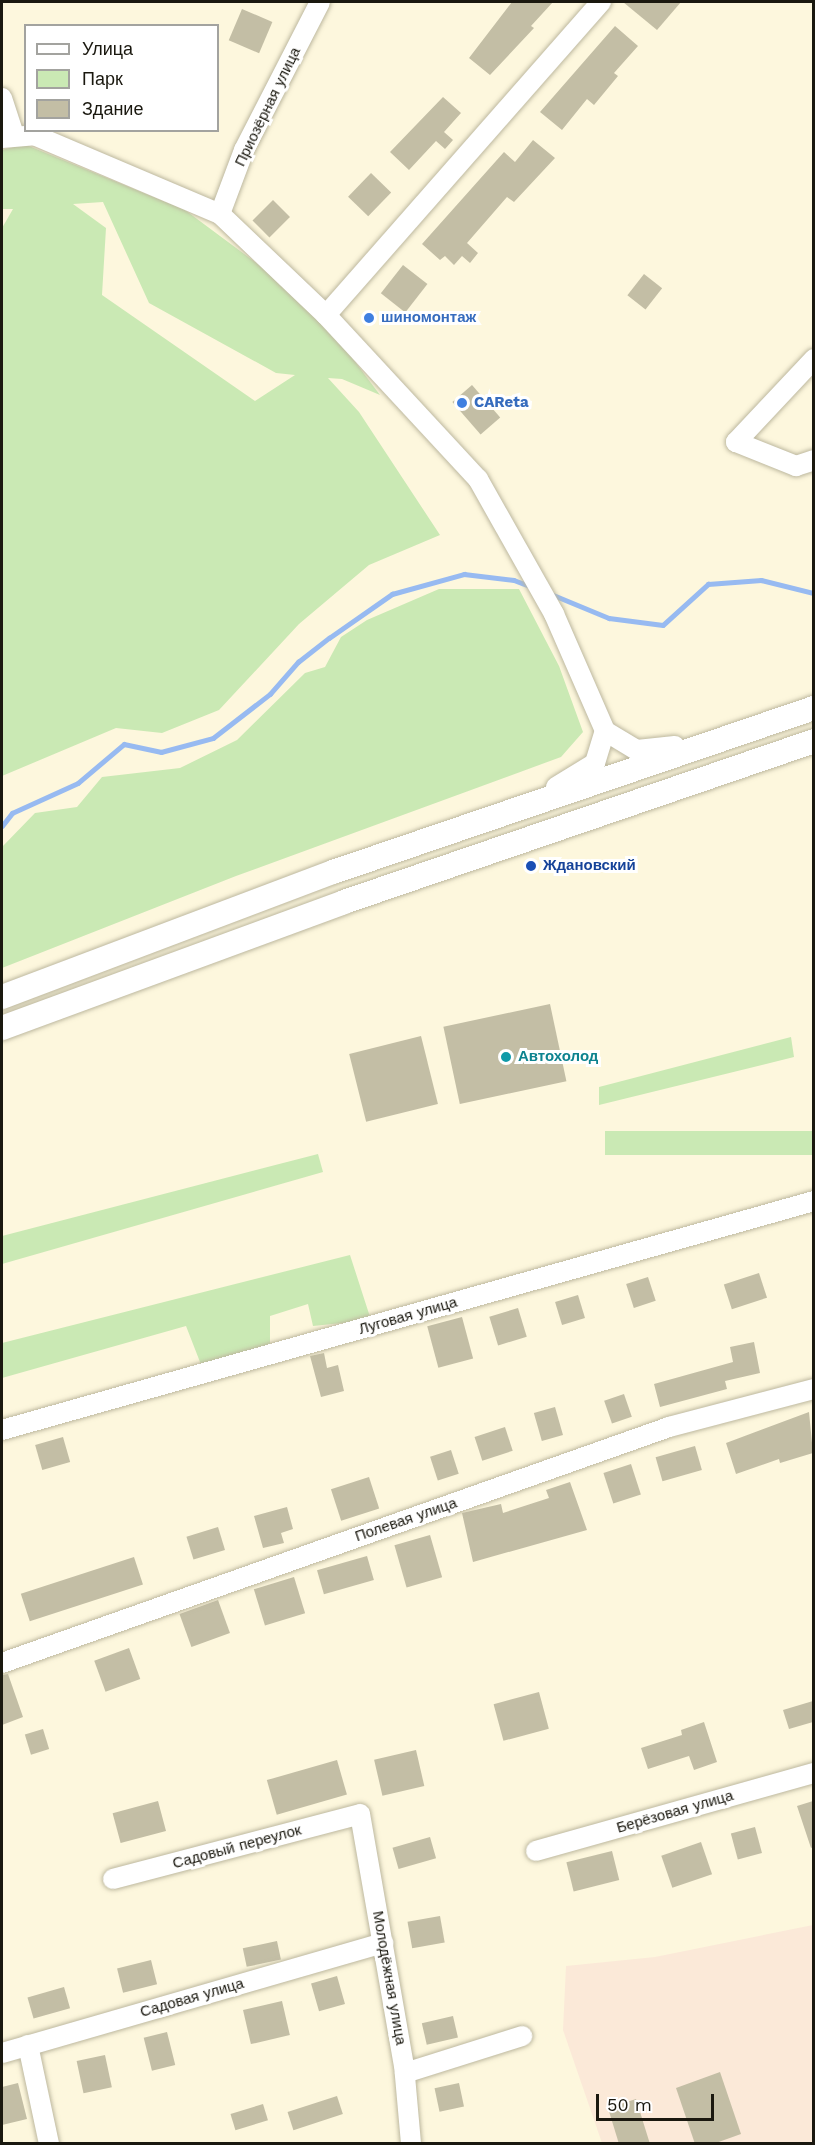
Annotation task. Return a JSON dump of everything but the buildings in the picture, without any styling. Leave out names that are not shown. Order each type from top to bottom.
[{"type":"main road","points":[[2,997],[333,872],[813,708]]},
{"type":"main road","points":[[2,1028],[344,902],[813,741]]},
{"type":"street","name":"Приозёрная улица","points":[[220,214],[244,150],[320,2]]},
{"type":"street","points":[[326,315],[601,2]]},
{"type":"street","points":[[2,98],[8,136],[34,135],[220,214],[326,315],[478,479],[554,614],[605,730],[625,745],[650,752],[748,731]]},
{"type":"street","points":[[813,359],[736,442],[796,466],[813,460]]},
{"type":"street","points":[[505,813],[587,771],[602,750],[605,730]]},
{"type":"street","name":"Луговая улица","points":[[2,1430],[813,1201]]},
{"type":"street","name":"Полевая улица","points":[[2,1663],[669,1426],[813,1389]]},
{"type":"street","name":"Берёзовая улица","points":[[536,1851],[813,1773]]},
{"type":"street","name":"Садовый переулок","points":[[113,1879],[360,1814]]},
{"type":"street","name":"Молодёжная улица","points":[[360,1814],[405,2073],[411,2144]]},
{"type":"street","name":"Садовая улица","points":[[2,2053],[383,1943]]},
{"type":"street","points":[[405,2073],[522,2036]]},
{"type":"street","points":[[28,2045],[49,2144]]},
{"type":"shaded area","points":[[813,1925],[813,2143],[602,2143],[563,2030],[566,1966],[655,1957]]},
{"type":"green space","points":[[24,144],[185,210],[259,265],[341,343],[380,395],[342,379],[328,378],[359,412],[440,535],[369,565],[299,624],[219,710],[162,733],[116,728],[2,776],[2,228],[13,209],[2,209],[2,150]],"holes":[[[103,202],[149,303],[276,373],[295,375],[255,401],[102,295],[106,228],[73,204]]]},
{"type":"green space","points":[[439,589],[519,589],[559,666],[583,732],[561,757],[236,876],[2,968],[2,847],[35,813],[77,807],[102,777],[180,768],[237,740],[305,673],[325,667],[341,637],[367,620]]},
{"type":"green space","points":[[791,1037],[794,1057],[599,1105],[599,1087]]},
{"type":"green space","points":[[605,1131],[813,1131],[813,1155],[605,1155]]},
{"type":"green space","points":[[318,1154],[323,1172],[2,1264],[2,1236]]},
{"type":"green space","points":[[350,1255],[371,1320],[313,1326],[308,1304],[270,1316],[270,1365],[207,1380],[186,1326],[2,1378],[2,1343]]},
{"type":"waterway","points":[[2,826],[12,813],[78,783],[124,744],[161,752],[213,738],[270,694],[298,662],[392,594],[464,574],[514,580],[532,587]]},
{"type":"waterway","points":[[551,594],[609,618],[663,625],[708,584],[761,580],[814,593]]},
{"type":"place","name":"шиномонтаж","points":[[369,318]]},
{"type":"place","name":"CAReta","points":[[462,403]]},
{"type":"place","name":"Ждановский","points":[[531,866]]},
{"type":"place","name":"Автохолод","points":[[506,1057]]}]
